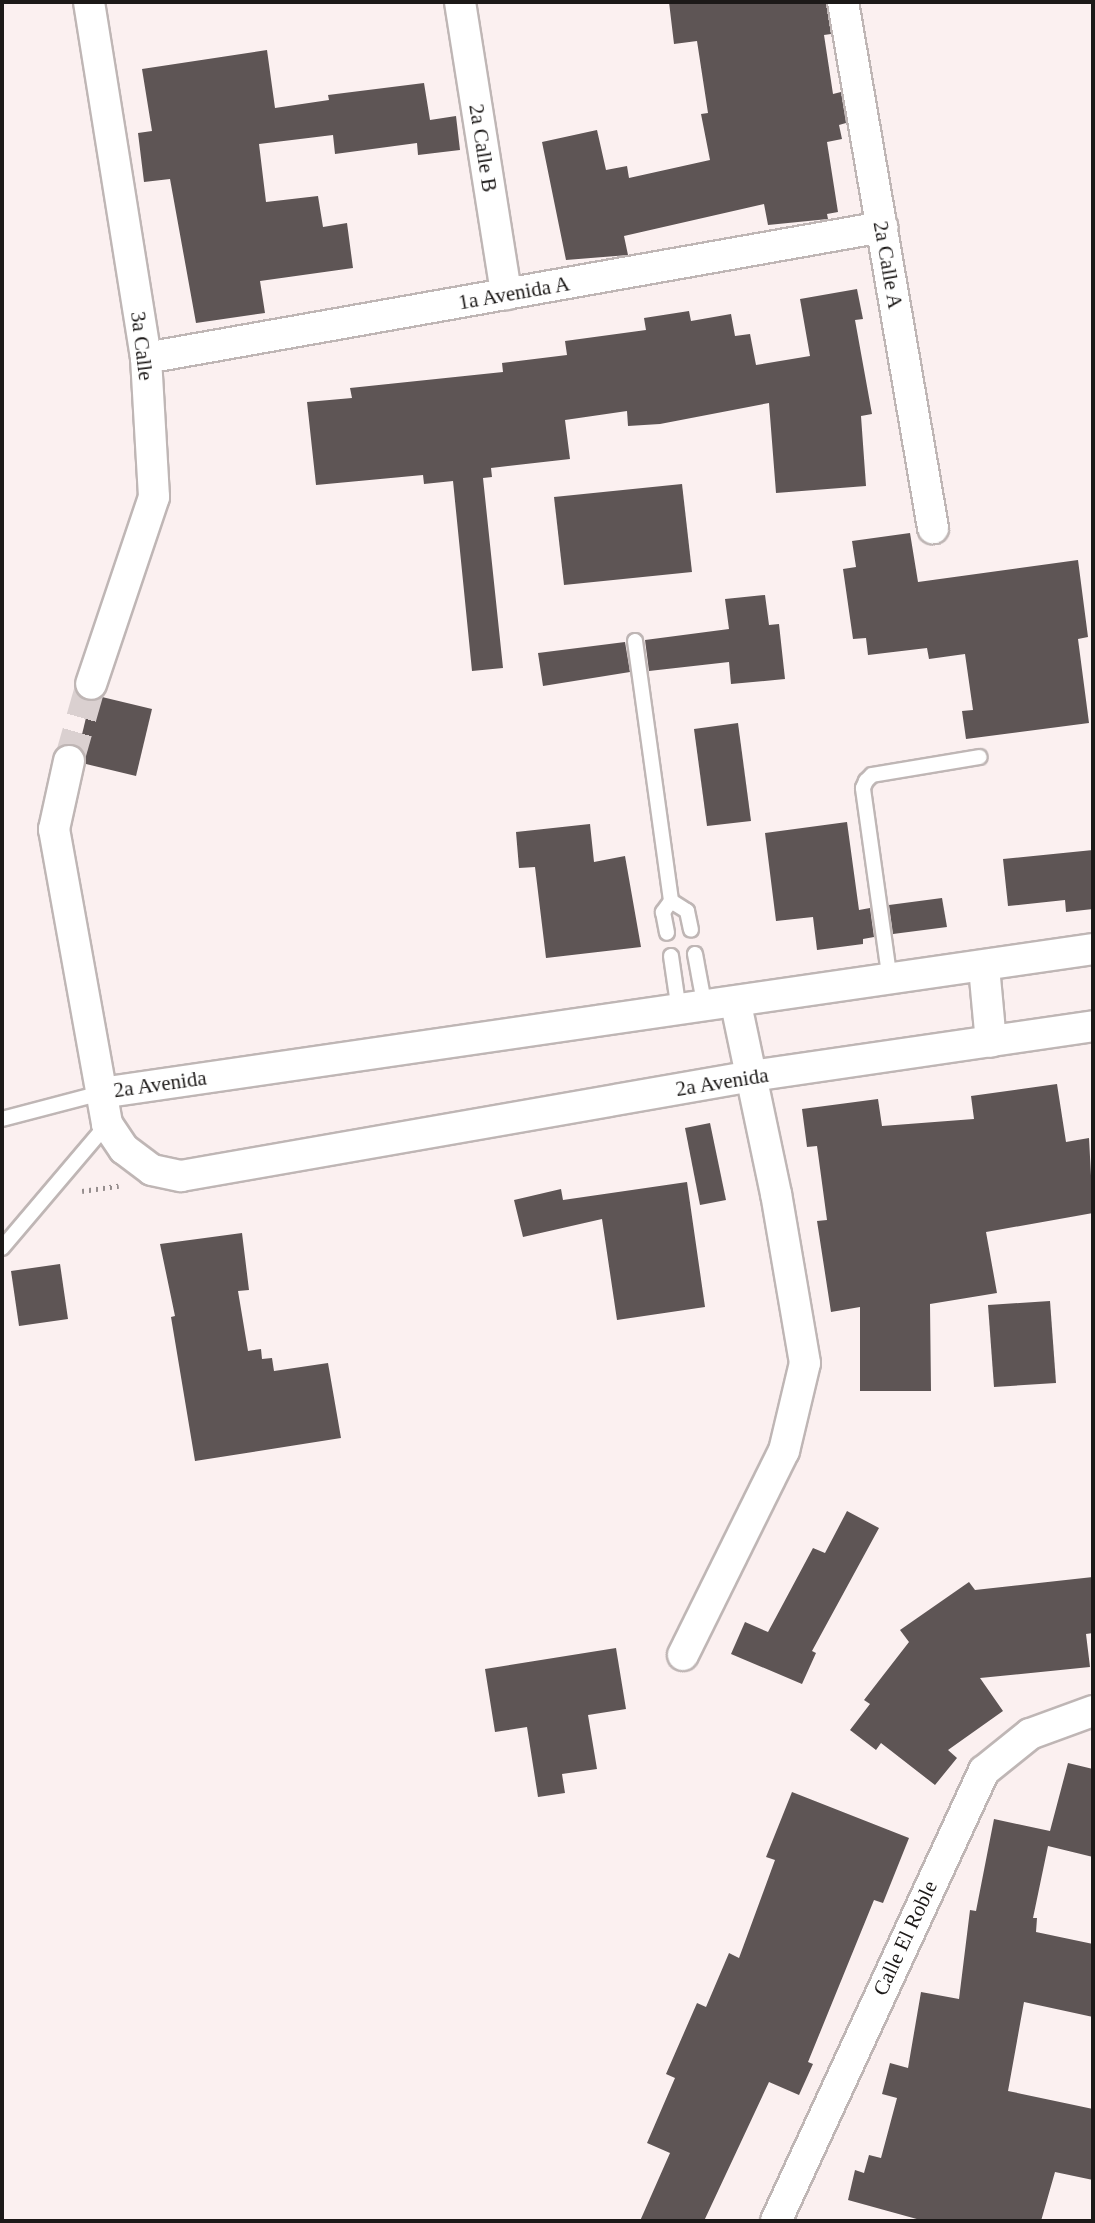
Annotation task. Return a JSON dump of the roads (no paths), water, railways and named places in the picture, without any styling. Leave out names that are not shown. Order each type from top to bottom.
[{"type":"street","name":"3a Calle","points":[[89,2],[145,358],[154,497],[92,684]]},
{"type":"street","name":"2a Calle B","points":[[460,2],[506,294]]},
{"type":"street","name":"2a Calle A","points":[[843,2],[933,528]]},
{"type":"street","name":"1a Avenida A","points":[[145,358],[882,228]]},
{"type":"street","points":[[69,761],[54,829],[101,1093]]},
{"type":"street","name":"2a Avenida","points":[[1093,949],[736,1004],[101,1093],[107,1124],[124,1149],[152,1170],[181,1176],[752,1076],[1093,1026]]},
{"type":"street","points":[[984,967],[991,1042]]},
{"type":"street","points":[[683,1655],[784,1451],[805,1363],[752,1076],[736,1004]]},
{"type":"street","name":"Calle El Roble","points":[[776,2221],[984,1771],[1030,1734],[1093,1711]]},
{"type":"lane","points":[[635,642],[671,901],[663,912],[667,933]]},
{"type":"lane","points":[[890,981],[863,788],[872,775],[980,757]]},
{"type":"lane","points":[[671,901],[687,911],[691,930]]},
{"type":"lane","points":[[692,1009],[695,954]]},
{"type":"lane","points":[[671,956],[692,1009]]},
{"type":"lane","points":[[2,1119],[101,1093]]},
{"type":"lane","points":[[2,1248],[107,1124]]},
{"type":"tunnel","points":[[69,761],[91,684]]}]
